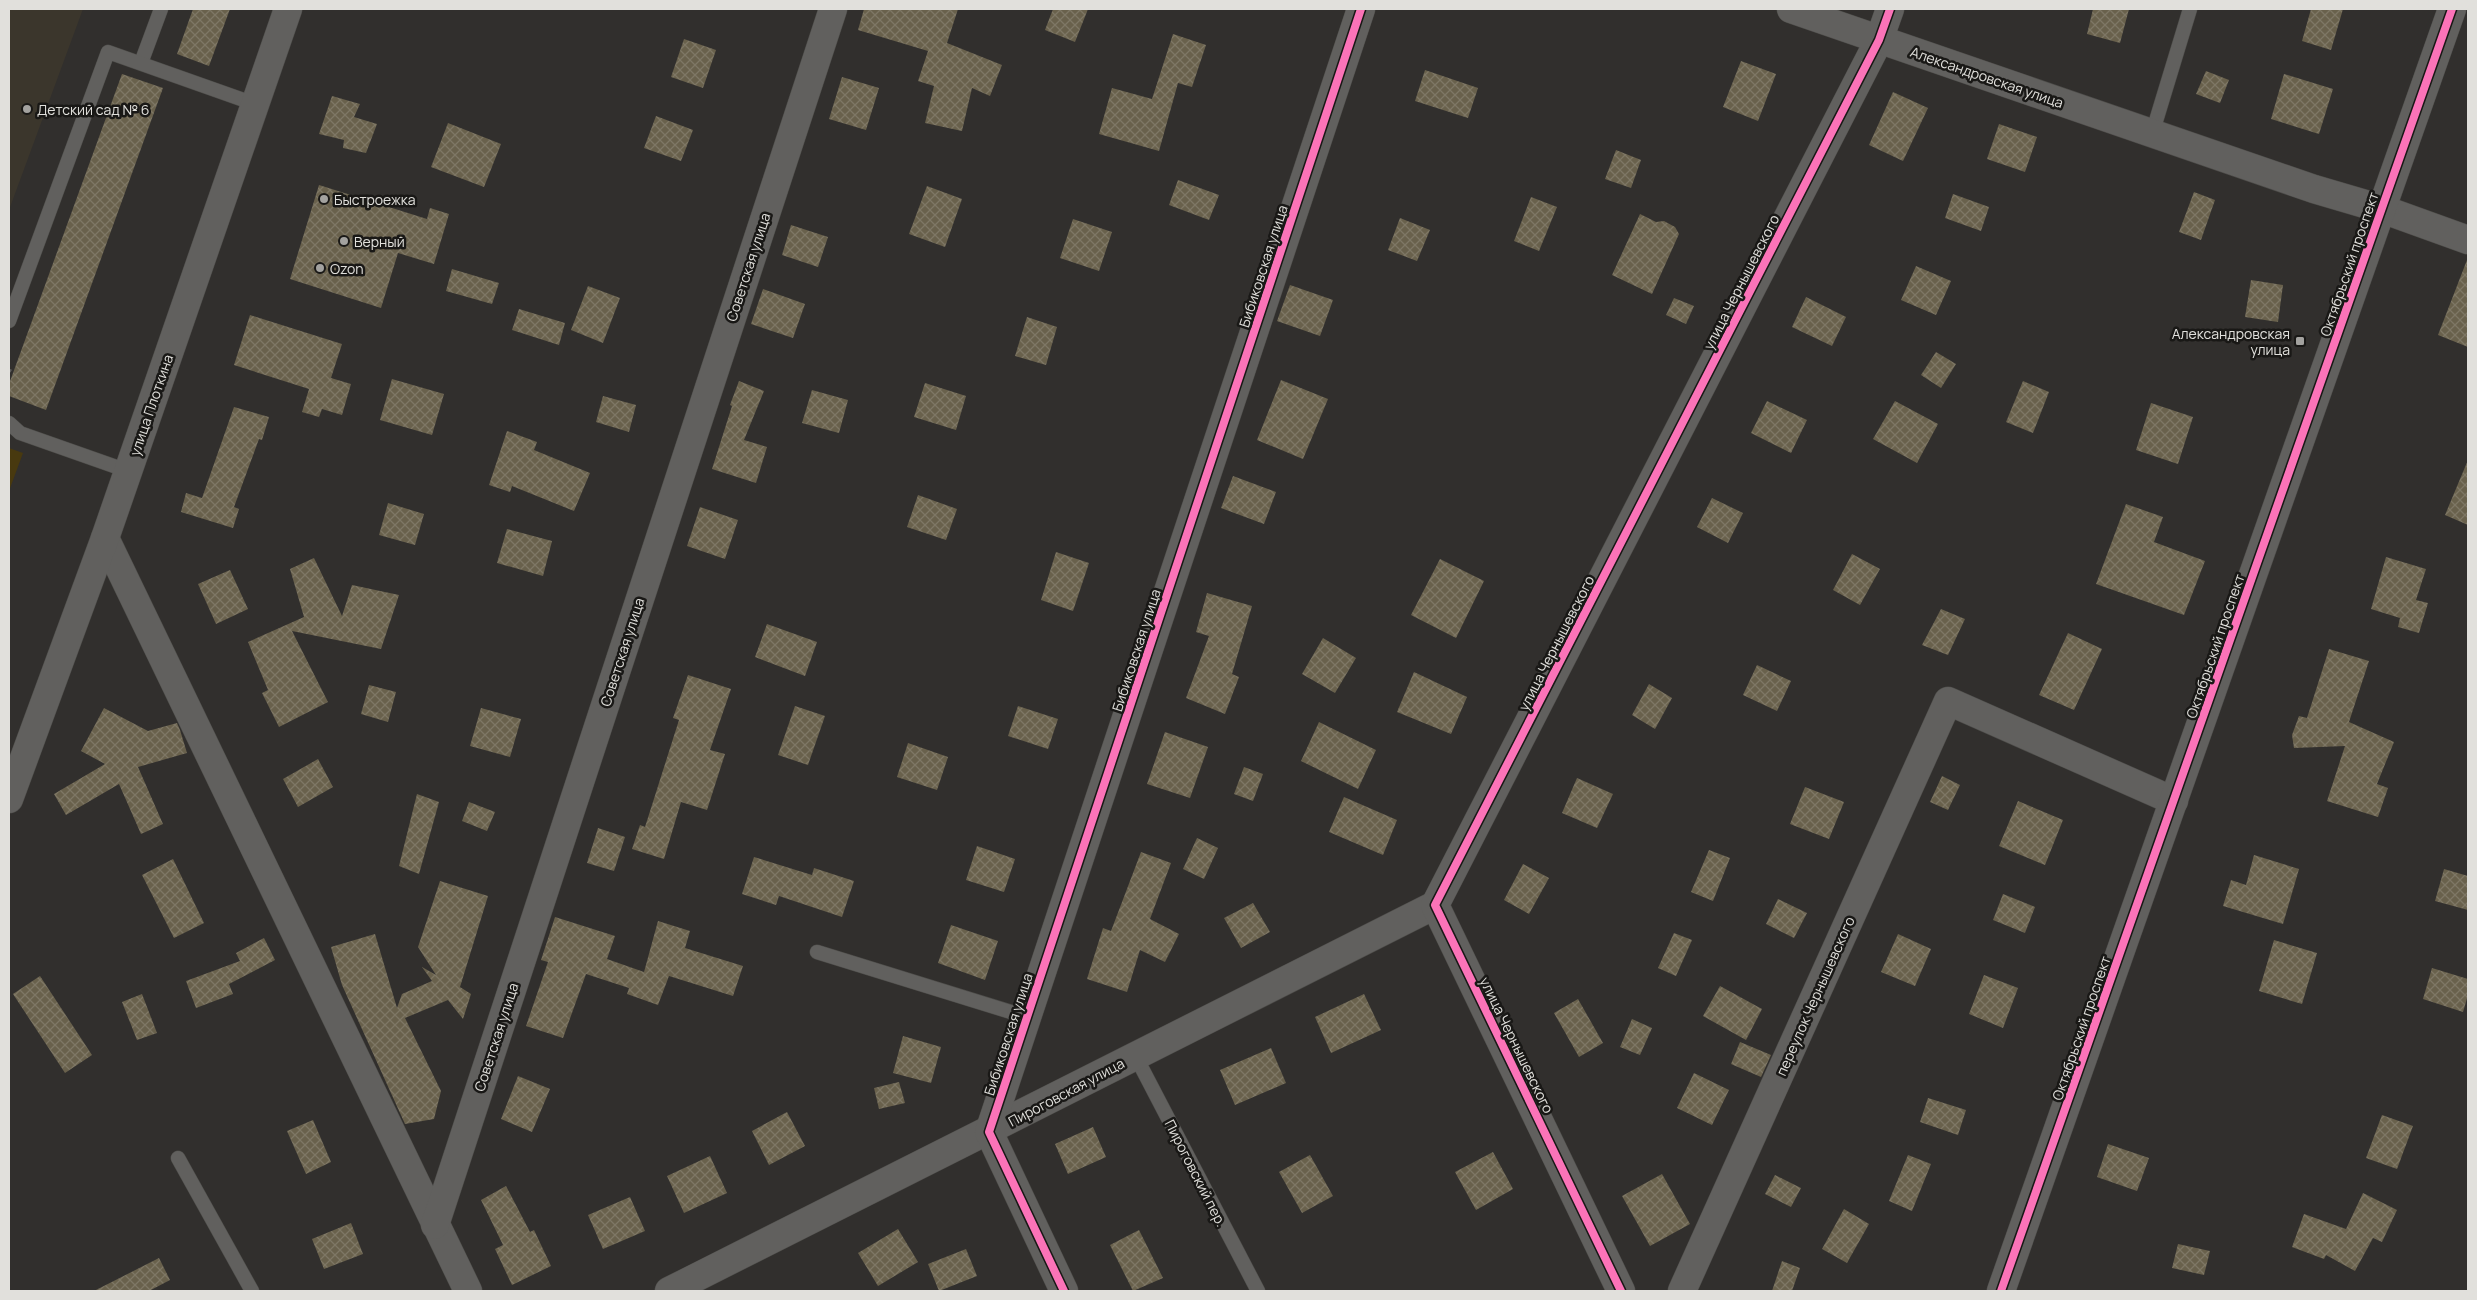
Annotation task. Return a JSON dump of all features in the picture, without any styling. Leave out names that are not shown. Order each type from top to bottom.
[{"type":"street","name":"улица Плоткина","points":[[9,799],[105,538],[288,9]]},
{"type":"street","name":"Советская улица","points":[[435,1225],[833,9]]},
{"type":"street","name":"Бибиковская улица","points":[[989,1132],[1362,9]]},
{"type":"street","name":"Александровская улица","points":[[1791,9],[2152,134],[2314,189],[2382,209],[2468,240]]},
{"type":"street","name":"улица Чернышевского","points":[[1621,1291],[1435,905],[1879,40],[1890,9]]},
{"type":"street","name":"Октябрьский проспект","points":[[2001,1291],[2452,9]]},
{"type":"street","points":[[105,538],[468,1291]]},
{"type":"street","name":"переулок Чернышевского","points":[[1682,1291],[1948,701],[2174,801]]},
{"type":"street","name":"Пироговская улица","points":[[669,1291],[989,1132],[1135,1055],[1435,905]]},
{"type":"street","points":[[989,1132],[1064,1291]]},
{"type":"lane","points":[[140,63],[161,9]]},
{"type":"lane","points":[[2152,134],[2190,9]]},
{"type":"lane","points":[[10,314],[108,52],[255,104]]},
{"type":"lane","points":[[9,423],[20,433],[128,471]]},
{"type":"lane","points":[[817,952],[1027,1017]]},
{"type":"lane","name":"Пироговский пер.","points":[[1135,1055],[1258,1291]]},
{"type":"lane","points":[[178,1158],[252,1291]]},
{"type":"shaded area","name":"Детский сад № 6","points":[[9,9],[83,9],[9,210]]},
{"type":"shaded area","points":[[9,448],[23,453],[9,491]]},
{"type":"building","points":[[193,9],[230,9],[209,66],[177,54]]},
{"type":"building","points":[[864,9],[958,9],[947,43],[1002,65],[990,96],[972,88],[962,131],[925,123],[934,86],[918,81],[928,51],[858,30]]},
{"type":"building","points":[[1053,9],[1088,9],[1075,42],[1045,30]]},
{"type":"building","points":[[2093,9],[2129,9],[2120,43],[2087,34]]},
{"type":"building","points":[[2311,9],[2343,9],[2331,50],[2302,41]]},
{"type":"building","points":[[1173,34],[1206,45],[1192,87],[1178,83],[1159,151],[1099,134],[1112,88],[1152,99]]},
{"type":"building","points":[[684,39],[716,50],[703,88],[671,77]]},
{"type":"building","points":[[1741,61],[1776,74],[1758,121],[1723,107]]},
{"type":"building","points":[[1425,70],[1478,88],[1468,118],[1415,101]]},
{"type":"building","points":[[2206,71],[2229,80],[2220,103],[2196,94]]},
{"type":"building","points":[[122,74],[163,88],[46,410],[9,396],[9,384]]},
{"type":"building","points":[[2284,74],[2333,89],[2319,134],[2271,119]]},
{"type":"building","points":[[842,77],[879,88],[866,130],[829,119]]},
{"type":"building","points":[[1893,92],[1928,108],[1903,161],[1869,145]]},
{"type":"building","points":[[332,96],[360,104],[354,117],[377,124],[366,153],[343,148],[344,140],[319,134]]},
{"type":"building","points":[[656,116],[693,130],[681,161],[644,148]]},
{"type":"building","points":[[448,123],[501,144],[484,187],[431,167]]},
{"type":"building","points":[[1999,124],[2037,137],[2025,172],[1987,159]]},
{"type":"building","points":[[1616,150],[1641,160],[1631,188],[1605,179]]},
{"type":"building","points":[[1178,180],[1219,195],[1209,220],[1169,205]]},
{"type":"building","points":[[319,185],[427,219],[430,208],[449,214],[434,264],[398,253],[381,308],[290,279]]},
{"type":"building","points":[[927,186],[962,199],[945,247],[909,234]]},
{"type":"building","points":[[2194,192],[2215,200],[2201,240],[2179,232]]},
{"type":"building","points":[[1953,194],[1989,207],[1981,231],[1945,218]]},
{"type":"building","points":[[1531,197],[1557,207],[1539,251],[1514,241]]},
{"type":"building","points":[[1640,214],[1656,222],[1664,221],[1675,227],[1679,234],[1652,294],[1612,275]]},
{"type":"building","points":[[1400,218],[1430,230],[1417,261],[1388,250]]},
{"type":"building","points":[[1073,219],[1112,232],[1099,271],[1060,258]]},
{"type":"building","points":[[791,225],[828,237],[818,267],[782,255]]},
{"type":"building","points":[[2468,260],[2468,347],[2438,335]]},
{"type":"building","points":[[1916,266],[1951,281],[1936,315],[1901,300]]},
{"type":"building","points":[[452,269],[499,283],[492,304],[446,291]]},
{"type":"building","points":[[2251,280],[2283,285],[2278,322],[2245,317]]},
{"type":"building","points":[[1290,285],[1333,300],[1320,336],[1277,321]]},
{"type":"building","points":[[588,286],[620,298],[603,343],[571,330]]},
{"type":"building","points":[[763,289],[805,304],[793,338],[751,324]]},
{"type":"building","points":[[1806,297],[1846,317],[1832,346],[1792,327]]},
{"type":"building","points":[[1674,298],[1694,306],[1686,324],[1666,315]]},
{"type":"building","points":[[519,309],[565,323],[559,345],[512,330]]},
{"type":"building","points":[[250,315],[342,344],[331,378],[351,384],[342,415],[322,409],[319,417],[302,412],[309,389],[234,365]]},
{"type":"building","points":[[1027,317],[1057,327],[1046,365],[1015,356]]},
{"type":"building","points":[[1936,352],[1956,364],[1941,388],[1921,375]]},
{"type":"building","points":[[392,379],[444,394],[432,435],[380,420]]},
{"type":"building","points":[[1281,380],[1328,399],[1303,459],[1257,440]]},
{"type":"building","points":[[739,381],[764,391],[744,440],[767,447],[756,483],[712,469],[732,406],[730,405]]},
{"type":"building","points":[[2023,381],[2049,392],[2033,433],[2006,422]]},
{"type":"building","points":[[925,383],[966,396],[956,430],[914,417]]},
{"type":"building","points":[[812,390],[848,400],[839,433],[802,423]]},
{"type":"building","points":[[603,396],[636,405],[629,432],[596,422]]},
{"type":"building","points":[[1767,401],[1807,420],[1791,453],[1751,433]]},
{"type":"building","points":[[1895,401],[1938,424],[1917,463],[1873,439]]},
{"type":"building","points":[[2151,403],[2193,417],[2178,464],[2136,450]]},
{"type":"building","points":[[234,407],[269,417],[262,440],[259,439],[234,507],[239,509],[233,528],[181,512],[186,493],[202,498]]},
{"type":"building","points":[[507,431],[537,442],[534,450],[590,473],[574,511],[512,486],[510,492],[489,485]]},
{"type":"building","points":[[2468,460],[2468,525],[2445,515]]},
{"type":"building","points":[[1233,476],[1276,492],[1264,524],[1221,508]]},
{"type":"building","points":[[918,495],[957,509],[946,540],[907,527]]},
{"type":"building","points":[[1712,498],[1743,513],[1728,543],[1697,527]]},
{"type":"building","points":[[388,503],[424,514],[415,545],[379,535]]},
{"type":"building","points":[[2126,504],[2163,517],[2154,542],[2205,561],[2184,615],[2096,584]]},
{"type":"building","points":[[700,507],[738,520],[725,559],[687,546]]},
{"type":"building","points":[[507,529],[552,541],[543,576],[497,563]]},
{"type":"building","points":[[1056,552],[1089,563],[1073,611],[1041,600]]},
{"type":"building","points":[[1852,554],[1880,569],[1860,605],[1833,590]]},
{"type":"building","points":[[2386,557],[2426,569],[2416,600],[2428,603],[2419,633],[2398,627],[2400,618],[2371,609]]},
{"type":"building","points":[[314,558],[342,616],[352,585],[399,595],[381,649],[292,631],[328,702],[279,727],[262,693],[268,690],[248,642],[304,617],[290,569]]},
{"type":"building","points":[[1440,559],[1484,581],[1456,638],[1411,615]]},
{"type":"building","points":[[230,570],[248,609],[216,624],[198,584]]},
{"type":"building","points":[[1207,593],[1252,606],[1232,674],[1239,677],[1225,714],[1186,698],[1209,636],[1196,632]]},
{"type":"building","points":[[1941,609],[1965,619],[1948,655],[1922,645]]},
{"type":"building","points":[[767,624],[817,642],[805,676],[755,657]]},
{"type":"building","points":[[2068,633],[2102,649],[2074,710],[2039,695]]},
{"type":"building","points":[[1323,638],[1356,658],[1335,693],[1302,674]]},
{"type":"building","points":[[2329,649],[2369,661],[2349,722],[2394,742],[2377,784],[2388,788],[2378,817],[2327,801],[2345,746],[2294,748],[2292,735],[2299,716],[2307,718]]},
{"type":"building","points":[[1757,665],[1791,681],[1777,711],[1743,695]]},
{"type":"building","points":[[1414,672],[1467,697],[1451,734],[1397,712]]},
{"type":"building","points":[[688,675],[731,689],[710,750],[725,754],[707,810],[681,802],[664,859],[632,849],[640,825],[645,827],[679,720],[673,718]]},
{"type":"building","points":[[1649,684],[1672,698],[1655,729],[1632,715]]},
{"type":"building","points":[[369,685],[396,692],[388,722],[361,714]]},
{"type":"building","points":[[795,706],[825,716],[808,765],[778,755]]},
{"type":"building","points":[[1018,706],[1058,719],[1048,749],[1008,736]]},
{"type":"building","points":[[104,708],[148,731],[177,723],[187,753],[138,767],[163,824],[141,834],[119,784],[66,815],[54,794],[105,764],[81,751]]},
{"type":"building","points":[[481,708],[521,719],[510,757],[470,746]]},
{"type":"building","points":[[1319,722],[1376,750],[1358,789],[1301,761]]},
{"type":"building","points":[[1165,732],[1208,747],[1190,798],[1147,784]]},
{"type":"building","points":[[908,743],[948,757],[937,790],[897,777]]},
{"type":"building","points":[[318,759],[333,787],[298,807],[283,779]]},
{"type":"building","points":[[1244,767],[1263,774],[1253,801],[1234,794]]},
{"type":"building","points":[[1942,776],[1960,785],[1948,810],[1930,802]]},
{"type":"building","points":[[1577,778],[1613,794],[1597,828],[1562,813]]},
{"type":"building","points":[[1805,787],[1844,802],[1829,839],[1790,824]]},
{"type":"building","points":[[417,794],[439,802],[419,874],[399,866]]},
{"type":"building","points":[[1344,797],[1397,820],[1383,855],[1329,832]]},
{"type":"building","points":[[2018,801],[2063,820],[2045,865],[1999,846]]},
{"type":"building","points":[[469,802],[495,812],[487,831],[462,821]]},
{"type":"building","points":[[598,828],[625,837],[614,871],[587,863]]},
{"type":"building","points":[[1197,838],[1218,848],[1204,879],[1183,869]]},
{"type":"building","points":[[977,846],[1015,859],[1004,892],[966,880]]},
{"type":"building","points":[[1709,850],[1730,858],[1713,901],[1691,892]]},
{"type":"building","points":[[1141,852],[1171,863],[1150,919],[1179,934],[1165,962],[1140,950],[1127,992],[1087,979],[1103,928],[1111,931]]},
{"type":"building","points":[[2254,855],[2299,869],[2283,924],[2223,906],[2231,880],[2246,885]]},
{"type":"building","points":[[754,857],[812,875],[814,868],[854,881],[842,917],[779,896],[776,905],[742,894]]},
{"type":"building","points":[[173,859],[204,923],[174,938],[142,875]]},
{"type":"building","points":[[1523,864],[1549,878],[1529,914],[1504,900]]},
{"type":"building","points":[[2444,869],[2468,876],[2468,910],[2435,901]]},
{"type":"building","points":[[440,881],[488,896],[460,987],[471,994],[463,1019],[448,1000],[405,1018],[441,1091],[434,1119],[405,1124],[342,985],[331,947],[375,934],[397,1008],[402,994],[432,981],[422,967],[436,975],[418,947]]},
{"type":"building","points":[[2003,894],[2035,907],[2025,933],[1993,920]]},
{"type":"building","points":[[1778,899],[1807,913],[1794,938],[1766,924]]},
{"type":"building","points":[[1253,903],[1270,932],[1241,948],[1224,918]]},
{"type":"building","points":[[555,917],[615,936],[607,959],[644,972],[658,921],[690,931],[685,948],[743,966],[733,996],[669,976],[658,1005],[627,994],[629,988],[586,974],[563,1038],[526,1026],[548,962],[541,960]]},
{"type":"building","points":[[951,925],[998,941],[985,980],[938,963]]},
{"type":"building","points":[[1674,933],[1692,940],[1676,976],[1658,968]]},
{"type":"building","points":[[1898,934],[1931,949],[1915,986],[1881,972]]},
{"type":"building","points":[[264,938],[275,960],[229,984],[233,994],[196,1008],[186,981],[240,961],[236,953]]},
{"type":"building","points":[[2274,940],[2317,953],[2302,1004],[2259,991]]},
{"type":"building","points":[[2432,968],[2468,979],[2468,995],[2463,1012],[2423,999]]},
{"type":"building","points":[[1984,975],[2018,988],[2003,1028],[1969,1014]]},
{"type":"building","points":[[40,976],[92,1055],[65,1073],[13,994]]},
{"type":"building","points":[[1720,986],[1762,1009],[1746,1040],[1703,1016]]},
{"type":"building","points":[[142,994],[157,1033],[137,1040],[122,1002]]},
{"type":"building","points":[[1364,994],[1381,1030],[1331,1053],[1315,1017]]},
{"type":"building","points":[[1578,999],[1603,1043],[1579,1057],[1554,1013]]},
{"type":"building","points":[[1632,1019],[1652,1028],[1640,1055],[1620,1047]]},
{"type":"building","points":[[903,1036],[941,1047],[931,1083],[893,1073]]},
{"type":"building","points":[[1740,1042],[1771,1055],[1761,1077],[1731,1064]]},
{"type":"building","points":[[1271,1048],[1286,1083],[1235,1105],[1220,1070]]},
{"type":"building","points":[[1694,1073],[1729,1090],[1712,1125],[1677,1108]]},
{"type":"building","points":[[518,1076],[550,1089],[532,1132],[501,1119]]},
{"type":"building","points":[[899,1082],[905,1103],[879,1109],[874,1088]]},
{"type":"building","points":[[1928,1098],[1966,1110],[1958,1135],[1920,1122]]},
{"type":"building","points":[[787,1112],[805,1146],[769,1165],[752,1131]]},
{"type":"building","points":[[2382,1115],[2413,1126],[2397,1169],[2366,1158]]},
{"type":"building","points":[[313,1120],[331,1162],[306,1174],[287,1131]]},
{"type":"building","points":[[1093,1127],[1106,1157],[1068,1174],[1055,1144]]},
{"type":"building","points":[[2108,1144],[2149,1158],[2137,1191],[2097,1177]]},
{"type":"building","points":[[1493,1152],[1513,1189],[1476,1210],[1455,1172]]},
{"type":"building","points":[[1310,1155],[1333,1196],[1302,1213],[1279,1172]]},
{"type":"building","points":[[1908,1155],[1931,1164],[1912,1211],[1889,1201]]},
{"type":"building","points":[[710,1156],[727,1193],[684,1213],[667,1176]]},
{"type":"building","points":[[1662,1174],[1690,1224],[1650,1246],[1622,1196]]},
{"type":"building","points":[[1775,1175],[1801,1188],[1791,1207],[1765,1194]]},
{"type":"building","points":[[506,1186],[530,1232],[534,1230],[551,1266],[512,1285],[495,1249],[503,1245],[481,1200]]},
{"type":"building","points":[[2363,1193],[2397,1210],[2382,1242],[2373,1238],[2355,1271],[2326,1255],[2324,1259],[2292,1247],[2304,1214],[2346,1229]]},
{"type":"building","points":[[630,1197],[645,1231],[603,1249],[588,1215]]},
{"type":"building","points":[[1844,1209],[1869,1224],[1847,1263],[1822,1249]]},
{"type":"building","points":[[351,1223],[363,1254],[324,1269],[312,1239]]},
{"type":"building","points":[[898,1229],[918,1262],[878,1286],[858,1253]]},
{"type":"building","points":[[1139,1230],[1163,1278],[1133,1291],[1110,1245]]},
{"type":"building","points":[[2178,1244],[2210,1251],[2204,1275],[2172,1268]]},
{"type":"building","points":[[966,1249],[977,1276],[939,1291],[928,1264]]},
{"type":"building","points":[[159,1258],[170,1280],[149,1291],[94,1291]]},
{"type":"building","points":[[1782,1261],[1800,1268],[1792,1291],[1772,1291]]},
{"type":"cycle path","points":[[1064,1291],[989,1132],[1361,9]]},
{"type":"cycle path","points":[[1621,1291],[1435,905],[1879,40],[1890,9]]},
{"type":"cycle path","points":[[2001,1291],[2452,9]]},
{"type":"place","name":"Детский сад № 6","points":[[27,109]]},
{"type":"place","name":"Быстроежка","points":[[324,199]]},
{"type":"place","name":"Верный","points":[[344,241]]},
{"type":"place","name":"Ozon","points":[[320,268]]},
{"type":"place","name":"Александровская улица","points":[[2300,341]]}]
